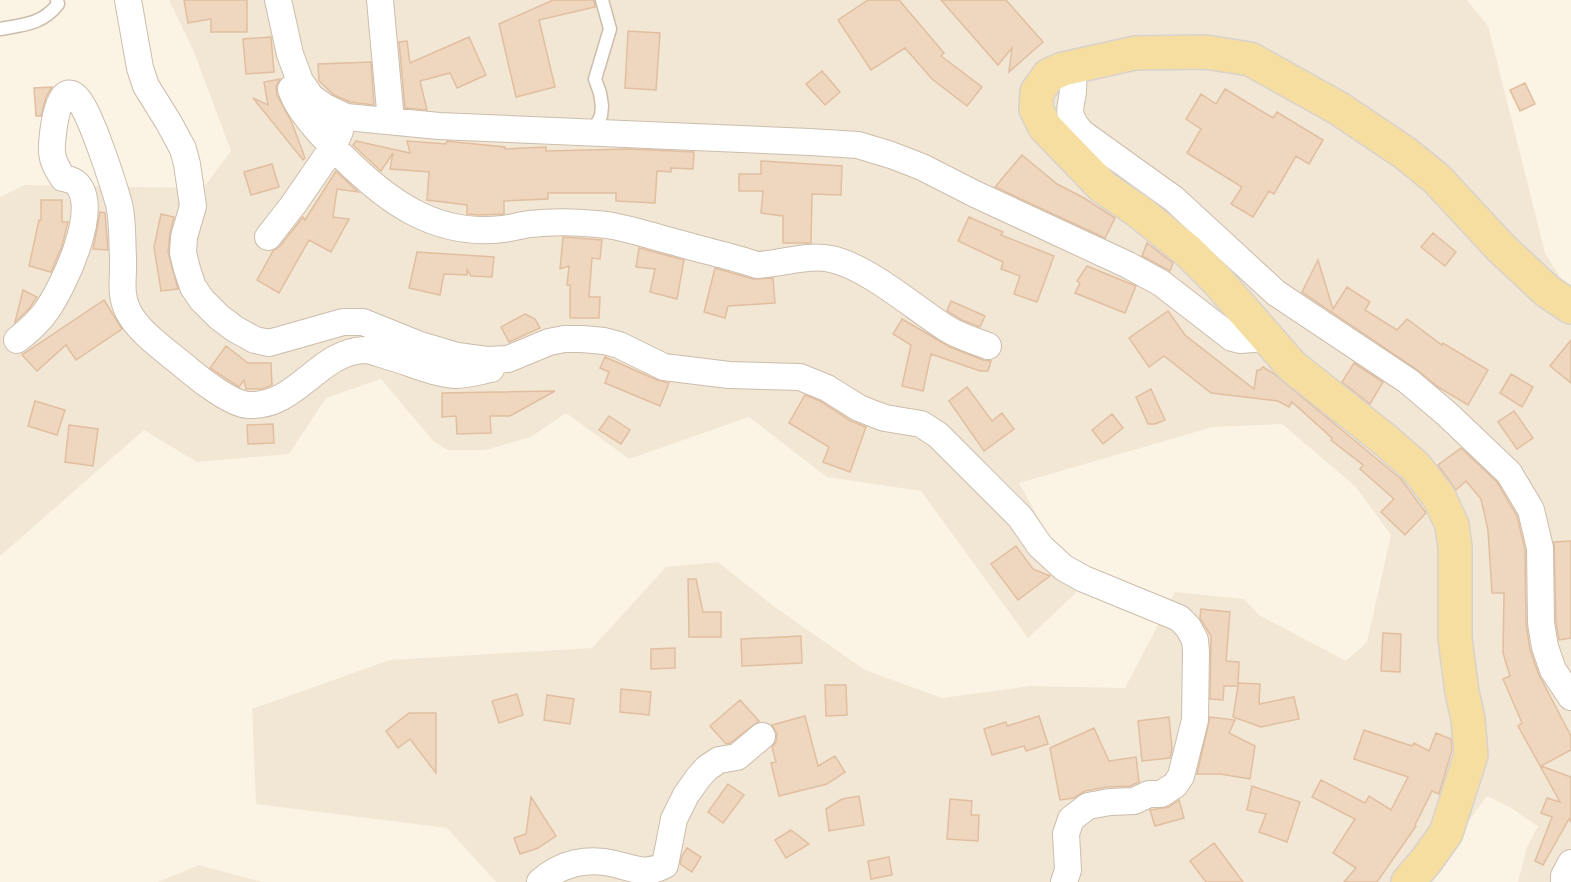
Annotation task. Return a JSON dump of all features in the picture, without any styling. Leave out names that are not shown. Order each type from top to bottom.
[{"type":"main road","points":[[1408,882],[1446,833],[1471,754],[1468,719],[1455,639],[1455,547],[1452,525],[1439,497],[1415,466],[1384,438],[1292,366],[1195,258],[1163,230],[1103,187],[1045,127],[1036,109],[1037,92],[1049,75],[1063,69],[1135,53],[1205,52],[1250,59],[1338,108],[1405,153],[1437,179],[1501,248],[1547,291],[1571,307]]},
{"type":"street","points":[[128,0],[140,68],[146,86],[169,123],[188,164],[193,206],[184,237],[183,253],[187,269],[193,287],[219,317],[235,329],[255,340],[269,343],[343,322],[363,322],[420,345],[457,356],[487,360],[508,359],[549,342],[564,339],[604,341],[619,345],[664,367],[729,375],[800,377],[827,388],[859,408],[874,414],[921,424],[938,435],[1007,503],[1040,546],[1064,567],[1093,583],[1179,618],[1195,639],[1195,720],[1181,776],[1175,785],[1161,794],[1149,794],[1134,801],[1088,806],[1071,819],[1066,834],[1068,870],[1064,882]]},
{"type":"street","points":[[278,0],[294,68],[300,81],[311,97],[346,117],[439,126],[858,145],[922,167],[1128,265],[1161,283],[1186,305],[1232,338],[1240,340],[1266,338]]},
{"type":"street","points":[[380,0],[391,121]]},
{"type":"street","points":[[294,68],[291,90],[295,101],[333,147],[367,181],[400,206],[429,220],[470,231],[503,229],[530,224],[607,225],[645,233],[758,265],[807,257],[829,258],[866,273],[948,330],[988,346]]},
{"type":"street","points":[[1063,69],[1073,80],[1070,115],[1082,133],[1174,199],[1276,293],[1408,381],[1447,414],[1509,473],[1531,510],[1540,548],[1541,623],[1545,647],[1553,669],[1571,697]]},
{"type":"street","points":[[17,340],[32,328],[55,296],[76,255],[82,229],[84,208],[81,192],[75,182],[63,178],[54,162],[52,151],[53,127],[60,100],[67,93],[77,98],[84,108],[119,206],[123,261],[121,289],[128,310],[136,324],[197,377],[224,395],[245,405],[266,404],[285,396],[341,356],[366,350],[456,375],[524,363],[549,342]]},
{"type":"street","points":[[268,237],[293,206],[333,147],[346,117]]},
{"type":"street","points":[[540,882],[550,873],[574,862],[613,863],[639,871],[655,871],[665,865],[674,819],[698,778],[719,760],[737,757],[762,735]]},
{"type":"street","points":[[1564,882],[1564,876],[1571,863]]},
{"type":"lane","points":[[0,28],[30,24],[50,15],[58,4],[57,0]]},
{"type":"lane","points":[[590,132],[594,129],[602,106],[595,79],[610,28],[602,0]]},
{"type":"shaded area","points":[[169,0],[1467,0],[1488,26],[1545,253],[1571,294],[1571,882],[1518,882],[1527,847],[1538,826],[1511,808],[1487,796],[1423,882],[496,882],[447,828],[256,804],[252,709],[390,660],[592,648],[666,567],[718,562],[776,608],[865,670],[942,698],[1030,686],[1125,688],[1175,592],[1244,599],[1259,615],[1346,661],[1367,642],[1391,535],[1355,486],[1282,424],[1213,427],[1019,483],[1079,590],[1028,638],[921,491],[827,477],[749,417],[629,459],[566,413],[531,437],[485,450],[448,450],[434,442],[381,379],[326,398],[289,454],[197,462],[144,430],[0,556],[0,197],[25,185],[203,188],[231,151],[194,52]]},
{"type":"shaded area","points":[[199,865],[262,882],[158,882]]},
{"type":"building","points":[[184,0],[247,0],[247,32],[211,32],[211,19],[188,23]]},
{"type":"building","points":[[553,0],[594,0],[595,7],[539,20],[555,87],[516,97],[499,24]]},
{"type":"building","points":[[868,0],[899,0],[944,53],[941,56],[982,87],[967,106],[932,79],[905,48],[871,70],[838,20]]},
{"type":"building","points":[[941,0],[1006,0],[1043,42],[1009,72],[1012,48],[998,65]]},
{"type":"building","points":[[628,31],[660,33],[656,90],[625,88]]},
{"type":"building","points":[[271,37],[274,72],[246,74],[243,39]]},
{"type":"building","points":[[469,37],[486,75],[457,88],[450,73],[420,81],[427,110],[405,108],[399,42],[407,41],[410,63]]},
{"type":"building","points":[[371,62],[374,105],[350,102],[334,95],[319,81],[318,64]]},
{"type":"building","points":[[822,71],[840,92],[825,105],[806,84]]},
{"type":"building","points":[[280,79],[276,86],[277,95],[292,123],[305,158],[303,160],[253,98],[268,105],[264,82]]},
{"type":"building","points":[[1525,83],[1535,104],[1520,111],[1510,90]]},
{"type":"building","points":[[52,87],[46,97],[41,116],[36,116],[34,88]]},
{"type":"building","points":[[1225,89],[1273,118],[1277,112],[1323,140],[1309,164],[1296,156],[1274,194],[1269,191],[1253,217],[1231,204],[1242,187],[1187,153],[1201,129],[1186,119],[1201,94],[1216,104]]},
{"type":"building","points":[[356,141],[410,153],[407,141],[446,144],[447,141],[505,147],[505,149],[546,147],[546,151],[629,149],[694,152],[693,169],[671,168],[671,172],[657,171],[655,203],[616,201],[616,193],[548,193],[548,199],[504,201],[504,214],[479,215],[467,214],[467,205],[427,200],[429,172],[390,169],[393,153],[381,171],[353,145]]},
{"type":"building","points":[[1022,155],[1057,184],[1115,218],[1105,238],[995,187]]},
{"type":"building","points":[[761,161],[842,166],[841,195],[812,194],[811,243],[783,243],[783,216],[761,213],[763,191],[739,191],[739,174],[761,174]]},
{"type":"building","points":[[272,164],[279,187],[251,195],[244,172]]},
{"type":"building","points":[[336,171],[358,192],[337,189],[333,217],[349,219],[331,252],[309,240],[279,293],[257,280],[273,251],[280,246],[303,217],[305,220]]},
{"type":"building","points":[[41,200],[62,200],[62,222],[68,222],[62,246],[51,272],[29,266],[39,220],[41,220]]},
{"type":"building","points":[[100,212],[105,213],[108,250],[93,249]]},
{"type":"building","points":[[161,214],[174,217],[168,252],[178,289],[161,291],[154,247]]},
{"type":"building","points":[[969,217],[1003,232],[1001,235],[1054,256],[1037,302],[1014,294],[1020,276],[1001,269],[1003,262],[958,241]]},
{"type":"building","points":[[1433,233],[1456,252],[1445,266],[1421,247]]},
{"type":"building","points":[[563,237],[602,240],[600,259],[592,258],[589,297],[600,297],[599,318],[570,318],[570,285],[567,285],[569,266],[560,269]]},
{"type":"building","points":[[1147,243],[1173,263],[1170,271],[1142,256]]},
{"type":"building","points":[[639,248],[684,260],[677,299],[650,292],[655,269],[636,267]]},
{"type":"building","points":[[417,252],[494,257],[492,277],[471,276],[467,270],[467,275],[444,274],[440,295],[409,288]]},
{"type":"building","points":[[1318,260],[1333,309],[1347,287],[1370,302],[1365,310],[1397,330],[1407,319],[1442,345],[1443,343],[1488,370],[1468,405],[1438,387],[1416,369],[1302,292]]},
{"type":"building","points":[[1087,266],[1136,286],[1125,313],[1075,293],[1080,283],[1077,281]]},
{"type":"building","points":[[715,268],[753,279],[773,278],[775,303],[728,306],[725,318],[704,312]]},
{"type":"building","points":[[23,290],[37,297],[29,309],[15,322]]},
{"type":"building","points":[[104,300],[122,329],[76,360],[66,345],[37,371],[22,355]]},
{"type":"building","points":[[951,301],[985,316],[980,327],[947,311]]},
{"type":"building","points":[[1168,311],[1185,335],[1254,389],[1257,370],[1263,367],[1273,373],[1401,479],[1426,513],[1405,535],[1381,512],[1394,499],[1360,469],[1363,465],[1331,440],[1332,438],[1292,402],[1289,407],[1278,401],[1211,393],[1164,356],[1149,367],[1129,338]]},
{"type":"building","points":[[525,314],[535,319],[540,328],[509,342],[501,327]]},
{"type":"building","points":[[902,319],[950,347],[991,361],[988,371],[980,371],[931,354],[923,391],[902,386],[911,345],[893,334]]},
{"type":"building","points":[[1571,340],[1571,383],[1550,366]]},
{"type":"building","points":[[226,346],[248,363],[271,363],[272,385],[262,389],[246,389],[244,380],[239,387],[210,368]]},
{"type":"building","points":[[605,357],[669,383],[660,406],[605,383],[609,372],[600,368]]},
{"type":"building","points":[[1354,363],[1383,382],[1370,404],[1342,382]]},
{"type":"building","points":[[1511,374],[1533,387],[1522,407],[1500,393]]},
{"type":"building","points":[[967,387],[992,421],[1002,413],[1014,429],[984,451],[949,401]]},
{"type":"building","points":[[1151,389],[1165,420],[1155,424],[1148,424],[1136,397]]},
{"type":"building","points":[[555,391],[510,416],[490,416],[491,433],[457,434],[456,416],[442,417],[442,393]]},
{"type":"building","points":[[805,395],[866,427],[850,472],[823,462],[829,447],[789,423]]},
{"type":"building","points":[[35,401],[65,410],[57,435],[28,426]]},
{"type":"building","points":[[1514,411],[1533,438],[1517,449],[1498,422]]},
{"type":"building","points":[[1112,414],[1123,428],[1103,444],[1092,430]]},
{"type":"building","points":[[609,416],[630,430],[621,444],[599,430]]},
{"type":"building","points":[[273,424],[274,443],[248,444],[247,425]]},
{"type":"building","points":[[69,425],[98,429],[93,466],[65,462]]},
{"type":"building","points":[[1461,448],[1497,482],[1517,516],[1525,550],[1526,623],[1530,650],[1539,675],[1571,736],[1571,750],[1541,766],[1571,777],[1571,822],[1569,819],[1543,865],[1535,861],[1552,817],[1541,813],[1547,798],[1560,802],[1518,726],[1522,723],[1503,679],[1510,676],[1503,653],[1504,593],[1492,593],[1488,530],[1481,499],[1466,481],[1456,490],[1438,465]]},
{"type":"building","points":[[1571,541],[1571,638],[1559,640],[1556,622],[1554,542]]},
{"type":"building","points":[[1016,546],[1033,569],[1050,576],[1018,600],[991,564]]},
{"type":"building","points":[[688,579],[696,579],[703,612],[721,612],[721,637],[689,637]]},
{"type":"building","points":[[1201,609],[1230,612],[1226,661],[1239,662],[1238,683],[1260,684],[1259,704],[1294,697],[1299,719],[1261,727],[1233,717],[1238,686],[1224,686],[1223,700],[1210,699],[1211,636],[1200,618]]},
{"type":"building","points":[[1383,633],[1401,634],[1400,672],[1381,671]]},
{"type":"building","points":[[801,636],[802,663],[742,666],[741,639]]},
{"type":"building","points":[[675,648],[675,668],[651,669],[651,649]]},
{"type":"building","points":[[825,685],[846,685],[847,715],[826,716]]},
{"type":"building","points":[[621,689],[651,692],[649,715],[620,712]]},
{"type":"building","points":[[517,694],[523,715],[499,723],[492,701]]},
{"type":"building","points":[[547,695],[574,699],[570,724],[544,720]]},
{"type":"building","points":[[740,700],[759,721],[726,744],[710,726]]},
{"type":"building","points":[[409,713],[436,713],[436,773],[410,739],[398,748],[386,731]]},
{"type":"building","points":[[805,716],[818,766],[835,756],[845,772],[827,784],[779,796],[771,763],[776,762],[772,747],[776,742],[777,734],[772,725]]},
{"type":"building","points":[[1039,716],[1048,744],[1026,751],[1024,746],[992,755],[984,729],[1006,722],[1007,726]]},
{"type":"building","points":[[1169,717],[1172,749],[1170,758],[1142,761],[1138,721]]},
{"type":"building","points":[[1210,717],[1235,720],[1229,733],[1255,746],[1250,779],[1220,774],[1197,774]]},
{"type":"building","points":[[1094,728],[1109,761],[1136,757],[1139,782],[1130,786],[1085,791],[1074,798],[1060,800],[1050,748]]},
{"type":"building","points":[[1364,730],[1412,746],[1414,743],[1429,751],[1436,733],[1451,739],[1452,750],[1439,794],[1432,791],[1416,826],[1377,882],[1344,882],[1356,868],[1333,853],[1355,819],[1312,797],[1321,780],[1365,803],[1369,796],[1391,810],[1408,777],[1354,759]]},
{"type":"building","points":[[728,784],[744,795],[723,823],[708,812]]},
{"type":"building","points":[[1252,786],[1300,802],[1287,842],[1259,832],[1266,814],[1247,810]]},
{"type":"building","points":[[859,796],[864,825],[829,831],[826,809],[842,799]]},
{"type":"building","points":[[531,797],[556,836],[538,848],[520,854],[514,838],[526,834]]},
{"type":"building","points":[[950,799],[972,801],[971,815],[979,815],[978,841],[947,839]]},
{"type":"building","points":[[1179,800],[1184,818],[1155,826],[1150,810],[1169,807]]},
{"type":"building","points":[[791,830],[809,844],[786,858],[775,840]]},
{"type":"building","points":[[1214,843],[1243,882],[1206,882],[1190,861]]},
{"type":"building","points":[[687,848],[701,857],[692,872],[680,864]]},
{"type":"building","points":[[889,857],[892,875],[871,879],[868,861]]}]
